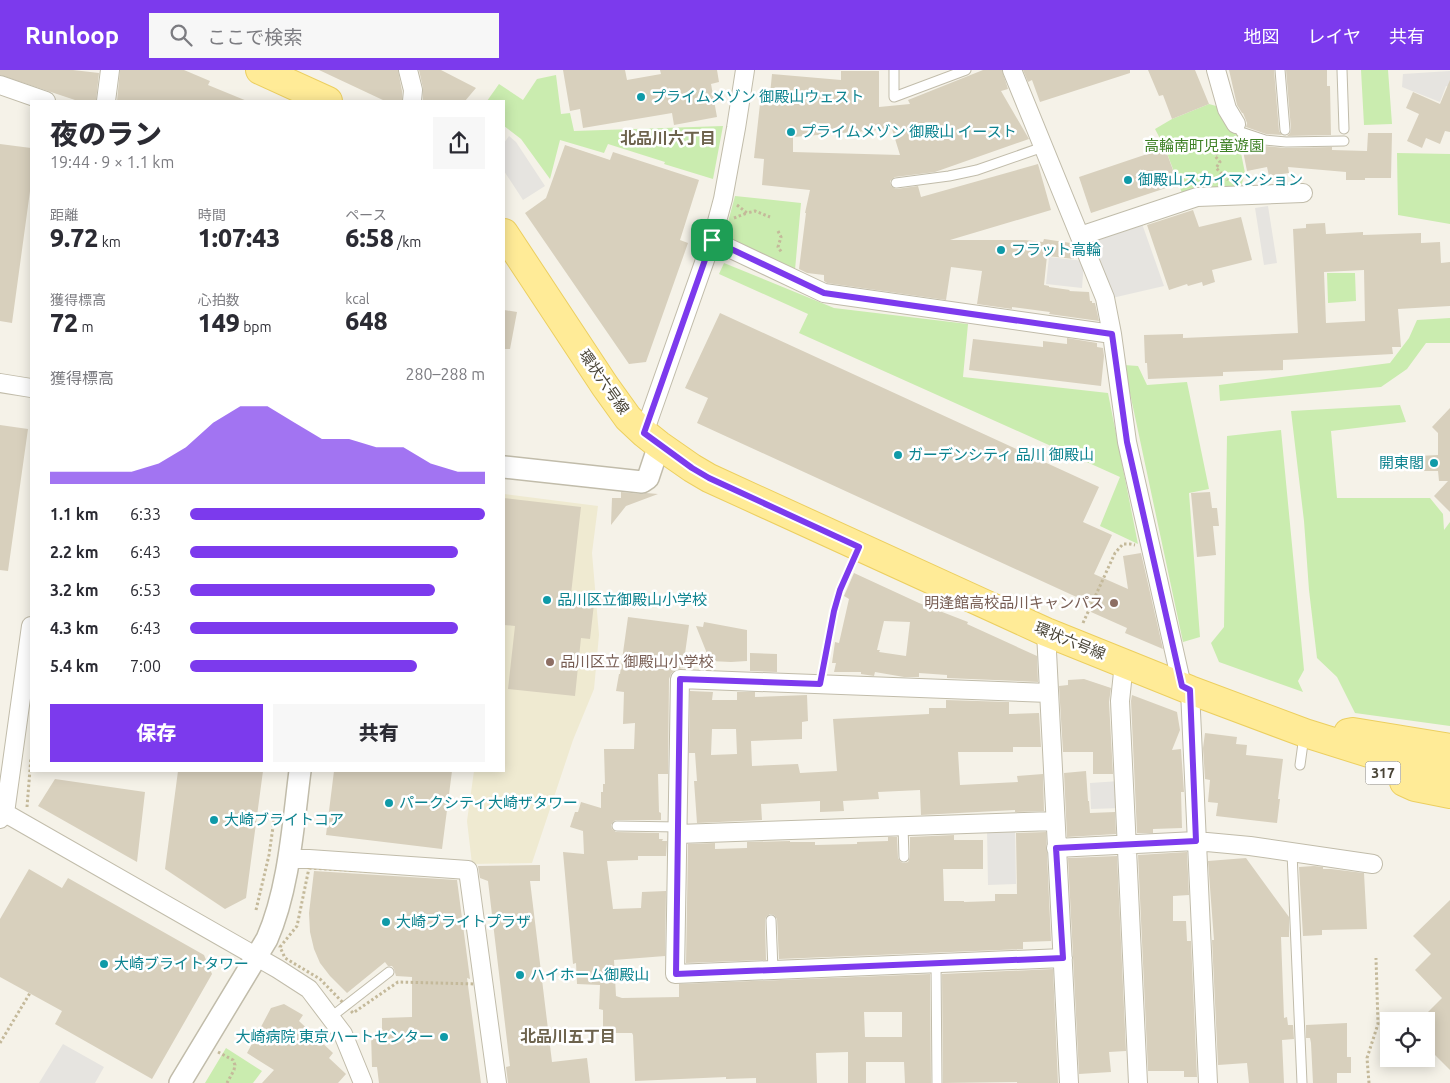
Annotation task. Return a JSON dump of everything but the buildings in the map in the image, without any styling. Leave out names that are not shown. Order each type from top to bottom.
[{"type":"main road","points":[[260,70],[293,77],[327,100]]},
{"type":"main road","name":"環状六号線","points":[[505,235],[628,418],[652,439],[692,468],[709,478],[1046,632],[1186,688],[1313,735]]},
{"type":"main road","name":"317","points":[[1313,735],[1353,732],[1450,748]]},
{"type":"main road","name":"317","points":[[1313,735],[1420,769],[1450,774]]},
{"type":"main road","name":"317","points":[[1313,735],[1349,759],[1415,787],[1450,794]]},
{"type":"street","points":[[106,100],[110,70]]},
{"type":"street","points":[[408,70],[413,90],[412,100]]},
{"type":"street","points":[[505,467],[642,482],[648,478],[652,439],[712,240],[725,190],[745,70]]},
{"type":"street","points":[[1012,70],[1105,298],[1127,442],[1186,688],[1208,1083]]},
{"type":"street","points":[[1216,70],[1227,109],[1236,124]]},
{"type":"street","points":[[0,85],[43,100]]},
{"type":"street","points":[[1080,236],[1197,198],[1303,193]]},
{"type":"street","points":[[712,240],[824,293],[1112,334]]},
{"type":"street","points":[[0,383],[30,388]]},
{"type":"street","points":[[30,632],[2,814],[256,957],[309,989],[343,1034],[363,1083]]},
{"type":"street","points":[[1046,632],[1069,1083]]},
{"type":"street","points":[[1124,663],[1120,701],[1138,1083]]},
{"type":"street","points":[[1049,693],[680,679],[676,974],[1063,958]]},
{"type":"street","points":[[180,1083],[272,928],[279,905],[288,859],[300,772]]},
{"type":"street","points":[[678,831],[903,826],[1055,820]]},
{"type":"street","points":[[1056,848],[1196,841],[1250,846],[1372,864]]},
{"type":"street","points":[[288,859],[468,870],[496,1074]]},
{"type":"lane","points":[[894,70],[894,97],[966,70]]},
{"type":"lane","points":[[1280,70],[1285,130]]},
{"type":"lane","points":[[1342,70],[1344,129]]},
{"type":"lane","points":[[1236,124],[1241,132],[1265,140],[1286,142],[1344,141]]},
{"type":"lane","points":[[896,183],[977,170],[1043,147]]},
{"type":"lane","points":[[1300,765],[1313,735]]},
{"type":"lane","points":[[617,826],[678,831]]},
{"type":"lane","points":[[903,826],[904,857]]},
{"type":"lane","points":[[1292,853],[1302,1083]]},
{"type":"lane","points":[[771,920],[773,970]]},
{"type":"lane","points":[[936,963],[937,1083]]},
{"type":"lane","points":[[331,1017],[390,972]]},
{"type":"path","points":[[1210,158],[1215,156],[1219,148]]},
{"type":"path","points":[[1215,156],[1220,162],[1216,168],[1229,181],[1214,186],[1215,190],[1221,190],[1221,196]]},
{"type":"path","points":[[735,201],[747,213],[755,211],[770,217]]},
{"type":"path","points":[[1083,623],[1115,553],[1123,544],[1137,546]]},
{"type":"path","points":[[820,684],[834,611],[840,590],[859,547]]},
{"type":"path","points":[[27,808],[30,770]]},
{"type":"path","points":[[256,913],[274,818]]},
{"type":"path","points":[[309,868],[462,876],[476,984],[398,982],[353,1013],[346,1006],[320,979],[285,958],[280,947],[297,926],[309,868]]},
{"type":"path","points":[[1368,1083],[1367,1058],[1378,1024],[1376,958]]},
{"type":"path","points":[[0,1043],[30,993]]},
{"type":"path","points":[[215,1050],[232,1060],[235,1065],[227,1083]]},
{"type":"shaded area","points":[[1450,71],[1450,87],[1446,86],[1440,102],[1402,87],[1403,74]]},
{"type":"shaded area","points":[[509,136],[516,142],[545,186],[523,200],[505,173],[505,142]]},
{"type":"shaded area","points":[[1268,206],[1277,263],[1264,265],[1255,208]]},
{"type":"shaded area","points":[[1140,218],[1164,286],[1112,298],[1086,239]]},
{"type":"shaded area","points":[[1049,257],[1084,261],[1082,288],[1046,284]]},
{"type":"shaded area","name":"品川区立 御殿山小学校","points":[[505,494],[598,506],[592,553],[599,635],[594,689],[573,740],[532,863],[472,864],[467,821],[474,772],[505,772]]},
{"type":"shaded area","points":[[1120,781],[1121,808],[1091,809],[1090,783]]},
{"type":"shaded area","points":[[1015,828],[1016,884],[988,885],[987,829]]},
{"type":"shaded area","points":[[63,1044],[104,1067],[95,1083],[39,1083]]},
{"type":"green space","points":[[1361,70],[1388,70],[1392,124],[1364,125]]},
{"type":"green space","points":[[556,75],[561,114],[570,113],[574,131],[723,126],[713,179],[608,144],[604,153],[560,140],[550,179],[521,139],[505,127],[505,100],[488,100],[499,84],[523,100],[537,79]]},
{"type":"green space","name":"高輪南町児童遊園","points":[[1209,104],[1227,109],[1241,132],[1240,148],[1245,173],[1238,196],[1185,201],[1165,148],[1155,129],[1172,119]]},
{"type":"green space","points":[[1397,153],[1450,154],[1450,224],[1398,215]]},
{"type":"green space","points":[[735,196],[801,203],[795,270],[724,237]]},
{"type":"green space","points":[[724,263],[834,308],[968,324],[963,377],[1108,393],[1138,544],[1100,526],[1120,477],[799,333],[808,314],[719,274]]},
{"type":"green space","points":[[1327,273],[1355,273],[1356,301],[1328,303]]},
{"type":"green space","points":[[1450,318],[1450,343],[1426,343],[1407,369],[1381,387],[1220,401],[1219,385],[1390,363],[1409,338],[1417,320]]},
{"type":"green space","points":[[1124,365],[1138,366],[1147,385],[1187,382],[1209,489],[1189,493],[1200,637],[1183,642]]},
{"type":"green space","points":[[1400,405],[1406,422],[1331,431],[1337,498],[1430,498],[1443,514],[1444,530],[1450,522],[1450,726],[1355,713],[1337,677],[1317,658],[1291,411]]},
{"type":"green space","points":[[1281,430],[1304,670],[1298,681],[1303,692],[1219,662],[1211,643],[1224,627],[1227,436]]},
{"type":"green space","points":[[226,1048],[262,1071],[253,1083],[205,1083]]},
{"type":"place","name":"プライムメゾン 御殿山ウェスト","points":[[641,97]]},
{"type":"place","name":"プライムメゾン 御殿山 イースト","points":[[791,132]]},
{"type":"place","name":"御殿山スカイマンション","points":[[1128,180]]},
{"type":"place","name":"フラット高輪","points":[[1001,250]]},
{"type":"place","name":"ガーデンシティ 品川 御殿山","points":[[898,455]]},
{"type":"place","name":"開東閣","points":[[1434,463]]},
{"type":"place","name":"品川区立御殿山小学校","points":[[547,600]]},
{"type":"place","name":"明逢館高校品川キャンパス","points":[[1114,603]]},
{"type":"place","name":"品川区立 御殿山小学校","points":[[550,662]]},
{"type":"place","name":"パークシティ大崎ザタワー","points":[[389,803]]},
{"type":"place","name":"大崎ブライトコア","points":[[214,820]]},
{"type":"place","name":"大崎ブライトプラザ","points":[[386,922]]},
{"type":"place","name":"大崎ブライトタワー","points":[[104,964]]},
{"type":"place","name":"ハイホーム御殿山","points":[[520,975]]},
{"type":"place","name":"大崎病院 東京ハートセンター","points":[[444,1037]]},
{"type":"district","name":"北品川六丁目","points":[[668,138]]},
{"type":"district","name":"北品川五丁目","points":[[568,1036]]},
{"type":"route","points":[[712,240],[824,293],[1112,334],[1127,442],[1182,686],[1190,690],[1196,841],[1056,848],[1063,958],[676,974],[680,679],[820,684],[834,611],[840,590],[859,547],[709,478],[644,433],[712,240]]}]
